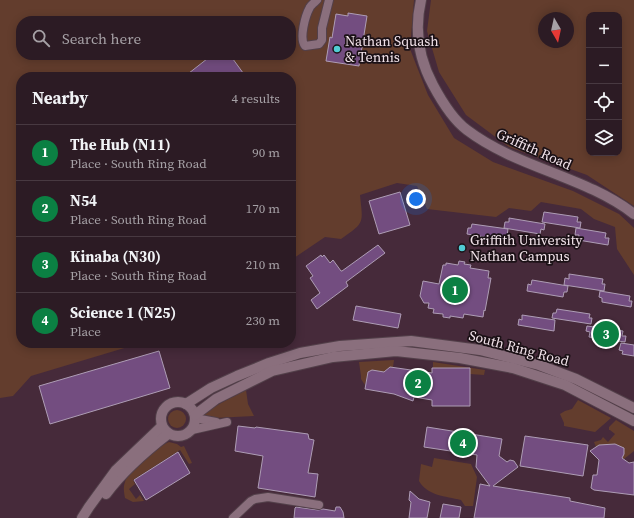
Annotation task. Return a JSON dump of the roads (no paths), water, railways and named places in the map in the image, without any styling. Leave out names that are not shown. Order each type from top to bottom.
[{"type":"street","points":[[317,0],[310,7],[302,39],[305,46],[320,44],[322,40],[322,28],[329,0]]},
{"type":"street","name":"Griffith Road","points":[[421,0],[417,33],[421,58],[427,73],[444,105],[466,130],[498,150],[590,189],[622,205],[634,214]]},
{"type":"street","name":"South Ring Road","points":[[186,404],[211,388],[237,376],[269,363],[300,353],[340,346],[411,341],[480,350],[539,365],[576,379],[634,408]]},
{"type":"street","name":"South Ring Road","points":[[195,416],[216,399],[272,371],[321,358],[396,351],[460,358],[513,368],[565,385],[634,421]]},
{"type":"street","points":[[192,430],[195,422],[195,416],[193,410],[186,404],[176,402],[166,407],[161,414],[165,430],[177,437],[183,436],[192,430],[227,422],[213,422],[195,416]]},
{"type":"street","points":[[82,518],[89,506],[116,470],[165,430]]},
{"type":"street","points":[[90,518],[108,492],[154,444],[165,430]]},
{"type":"street","points":[[233,518],[251,501],[260,498],[268,497],[320,505]]},
{"type":"place","name":"Nathan Squash & Tennis","points":[[337,49]]},
{"type":"place","name":"Griffith University Nathan Campus","points":[[462,248]]},
{"type":"place","name":"The Hub (N11)","points":[[455,290]]},
{"type":"place","name":"Kinaba (N30)","points":[[606,334]]},
{"type":"place","name":"N54","points":[[418,383]]},
{"type":"place","name":"Science 1 (N25)","points":[[463,443]]}]
